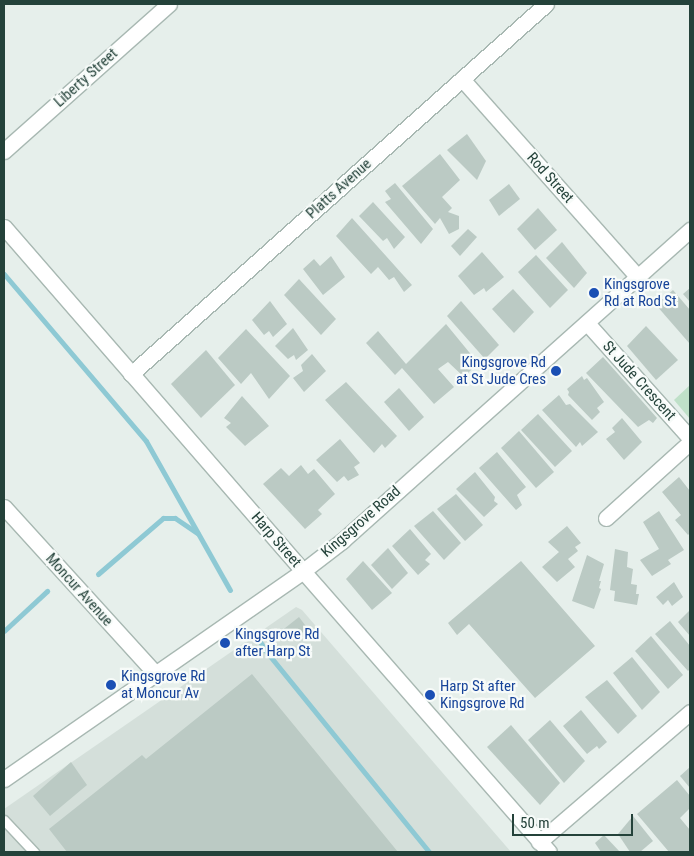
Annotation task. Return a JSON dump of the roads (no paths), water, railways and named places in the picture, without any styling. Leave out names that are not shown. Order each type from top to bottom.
[{"type":"street","name":"Liberty Street","points":[[4,151],[169,4]]},
{"type":"street","name":"Platts Avenue","points":[[131,374],[546,4]]},
{"type":"street","name":"Rod Street","points":[[462,79],[638,277]]},
{"type":"street","name":"Harp Street","points":[[4,227],[544,847]]},
{"type":"street","name":"Kingsgrove Road","points":[[4,779],[154,672],[303,571],[342,541],[690,230]]},
{"type":"street","name":"St Jude Crescent","points":[[587,323],[690,438]]},
{"type":"street","points":[[606,518],[690,442]]},
{"type":"street","name":"Moncur Avenue","points":[[4,507],[154,672]]},
{"type":"street","points":[[544,847],[690,712]]},
{"type":"lane","points":[[4,820],[34,852]]},
{"type":"waterway","points":[[4,274],[146,441],[230,590]]},
{"type":"waterway","points":[[98,574],[163,518],[175,518],[197,533]]},
{"type":"waterway","points":[[4,631],[47,591]]},
{"type":"waterway","points":[[256,635],[265,650],[429,852]]},
{"type":"place","name":"Kingsgrove Rd at Rod St","points":[[594,293]]},
{"type":"place","name":"Kingsgrove Rd at St Jude Cres","points":[[556,371]]},
{"type":"place","name":"Kingsgrove Rd after Harp St","points":[[225,643]]},
{"type":"place","name":"Kingsgrove Rd at Moncur Av","points":[[111,685]]},
{"type":"place","name":"Harp St after Kingsgrove Rd","points":[[430,695]]}]
